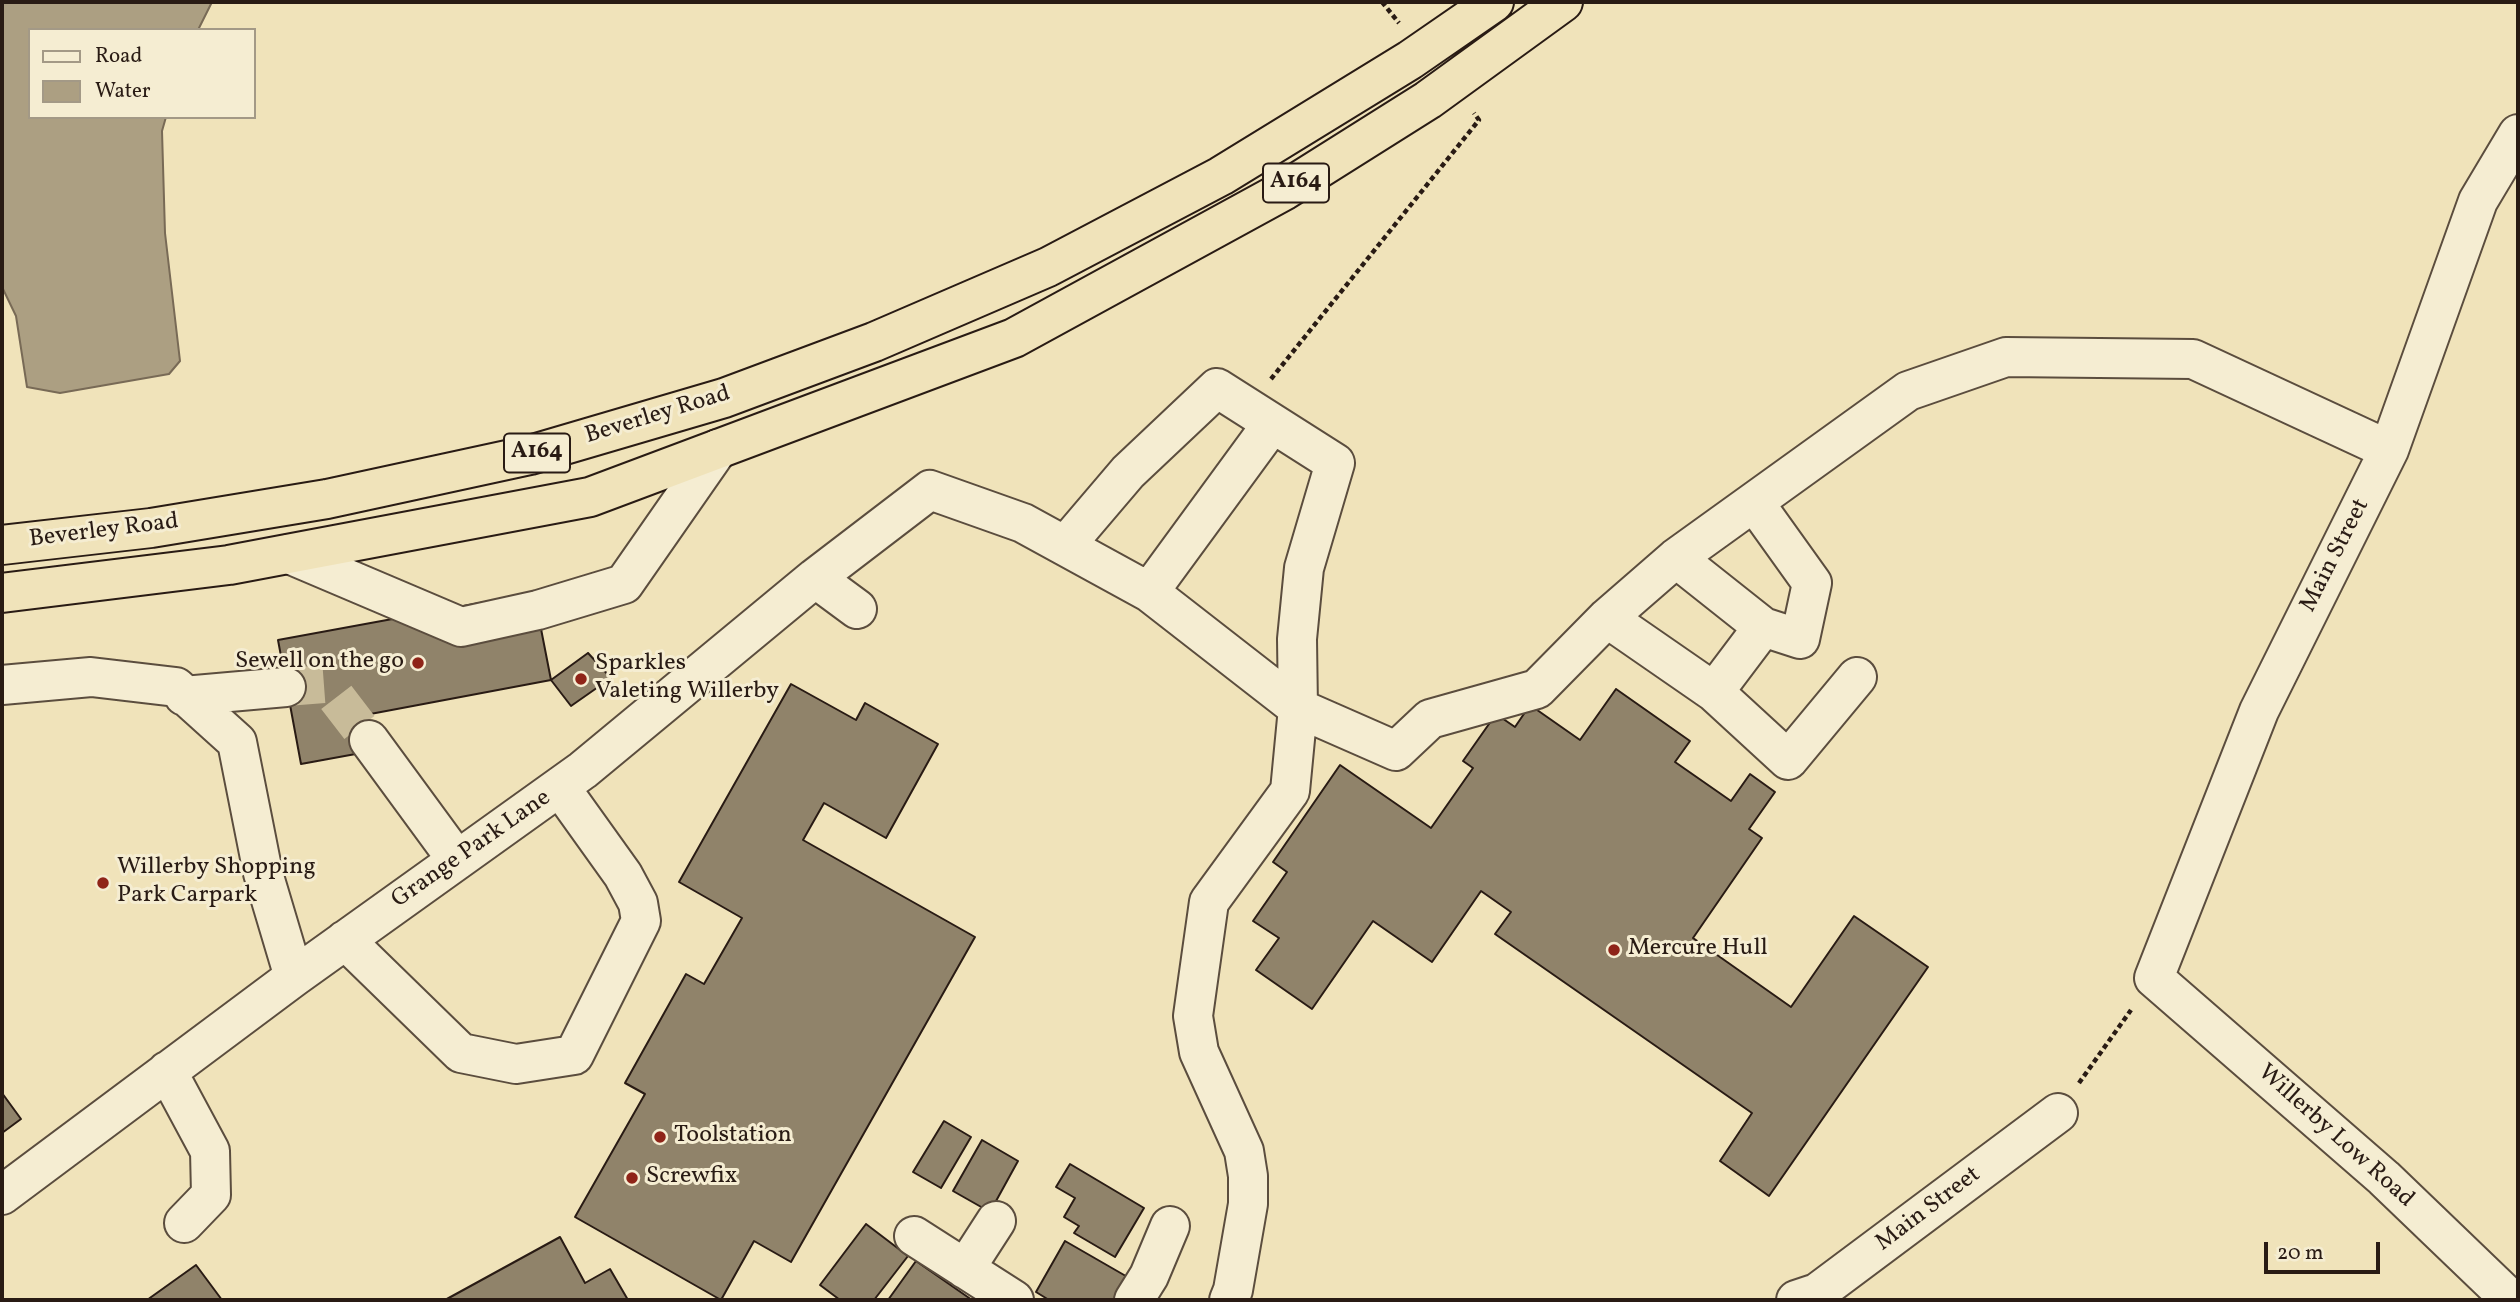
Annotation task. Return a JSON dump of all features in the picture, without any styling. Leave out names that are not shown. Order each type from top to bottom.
[{"type":"highway","name":"Beverley Road","points":[[2,545],[151,528],[327,499],[530,455],[724,398],[874,342],[1048,267],[1221,176],[1410,60],[1494,2]]},
{"type":"highway","name":"Beverley Road","points":[[2,593],[229,565],[590,496],[1014,338],[1284,190],[1428,100],[1563,2]]},
{"type":"street","name":"Main Street","points":[[2154,978],[2259,711],[2389,450],[2479,201],[2518,134]]},
{"type":"street","points":[[1228,1300],[1233,1290],[1248,1204],[1248,1176],[1244,1151],[1199,1052],[1193,1016],[1209,902],[1290,791],[1298,708],[1297,639],[1304,568],[1335,463],[1217,388],[1128,471],[1065,546],[1149,592],[1298,708],[1396,751],[1430,719],[1537,689],[1607,618],[1676,558],[1908,391],[2006,357],[2193,359],[2389,450]]},
{"type":"street","points":[[1149,592],[1260,416]]},
{"type":"street","points":[[289,554],[461,626],[538,610],[624,584],[718,449]]},
{"type":"street","name":"Grange Park Lane","points":[[2,1195],[294,977],[583,770],[815,578],[930,490],[1023,523],[1065,546]]},
{"type":"street","points":[[1676,558],[1763,627],[1800,639],[1812,583],[1754,502]]},
{"type":"street","points":[[815,578],[857,609]]},
{"type":"street","points":[[1607,618],[1714,692],[1788,760],[1857,677]]},
{"type":"street","points":[[1714,692],[1763,627]]},
{"type":"street","points":[[2,685],[91,677],[176,687],[237,742],[262,873],[294,977]]},
{"type":"street","points":[[184,696],[286,687]]},
{"type":"street","points":[[369,740],[457,860]]},
{"type":"street","points":[[345,940],[461,1053],[516,1064],[574,1055],[642,921],[638,903],[622,875],[560,787]]},
{"type":"street","name":"Willerby Low Road","points":[[2154,978],[2384,1178],[2511,1300]]},
{"type":"street","points":[[167,1071],[211,1151],[211,1195],[184,1223]]},
{"type":"street","name":"Main Street","points":[[1796,1300],[1817,1293],[2058,1113]]},
{"type":"street","points":[[965,1269],[996,1221]]},
{"type":"street","points":[[1134,1300],[1149,1276],[1170,1226]]},
{"type":"street","points":[[914,1236],[1014,1300]]},
{"type":"path","points":[[1260,416],[1479,120]]},
{"type":"path","points":[[2058,1113],[2154,978]]},
{"type":"water","points":[[2,2],[212,2],[199,28],[28,28],[28,119],[165,119],[162,131],[165,233],[180,361],[169,374],[60,393],[27,387],[16,316],[2,287]]},
{"type":"building","points":[[534,593],[551,680],[365,715],[372,751],[301,764],[278,640]]},
{"type":"building","name":"Sparkles Valeting Willerby","points":[[588,653],[611,678],[571,706],[551,680]]},
{"type":"building","points":[[791,684],[856,720],[865,703],[938,744],[886,838],[824,803],[803,840],[975,937],[791,1262],[754,1241],[721,1300],[575,1217],[645,1094],[625,1083],[686,974],[704,984],[742,918],[679,882]]},
{"type":"building","name":"Mercure Hull","points":[[1616,689],[1690,741],[1675,762],[1731,801],[1750,774],[1775,792],[1749,829],[1762,838],[1693,938],[1791,1007],[1854,916],[1928,967],[1769,1196],[1720,1161],[1752,1113],[1495,934],[1511,912],[1481,891],[1432,962],[1373,921],[1312,1009],[1256,970],[1279,938],[1253,921],[1287,872],[1273,862],[1340,765],[1431,828],[1473,768],[1463,761],[1496,714],[1515,727],[1530,705],[1580,740]]},
{"type":"building","points":[[2,1093],[21,1119],[2,1133]]},
{"type":"building","points":[[944,1121],[971,1137],[941,1188],[913,1172]]},
{"type":"building","points":[[982,1140],[1018,1161],[990,1212],[953,1191]]},
{"type":"building","points":[[1070,1164],[1144,1208],[1115,1257],[1074,1233],[1079,1226],[1064,1217],[1075,1198],[1056,1187]]},
{"type":"building","points":[[866,1224],[908,1256],[874,1300],[840,1300],[820,1285]]},
{"type":"building","points":[[560,1237],[585,1283],[610,1269],[628,1300],[445,1300]]},
{"type":"building","points":[[1065,1241],[1131,1279],[1119,1300],[1049,1300],[1036,1292]]},
{"type":"building","points":[[916,1261],[972,1300],[888,1300]]},
{"type":"building","points":[[196,1265],[222,1300],[147,1300]]},
{"type":"tunnel","points":[[286,687],[326,684],[369,740]]},
{"type":"place","name":"Sewell on the go","points":[[418,663]]},
{"type":"place","name":"Sparkles Valeting Willerby","points":[[581,679]]},
{"type":"place","name":"Willerby Shopping Park Carpark","points":[[103,883]]},
{"type":"place","name":"Mercure Hull","points":[[1614,950]]},
{"type":"place","name":"Toolstation","points":[[660,1137]]},
{"type":"place","name":"Screwfix","points":[[632,1178]]}]
